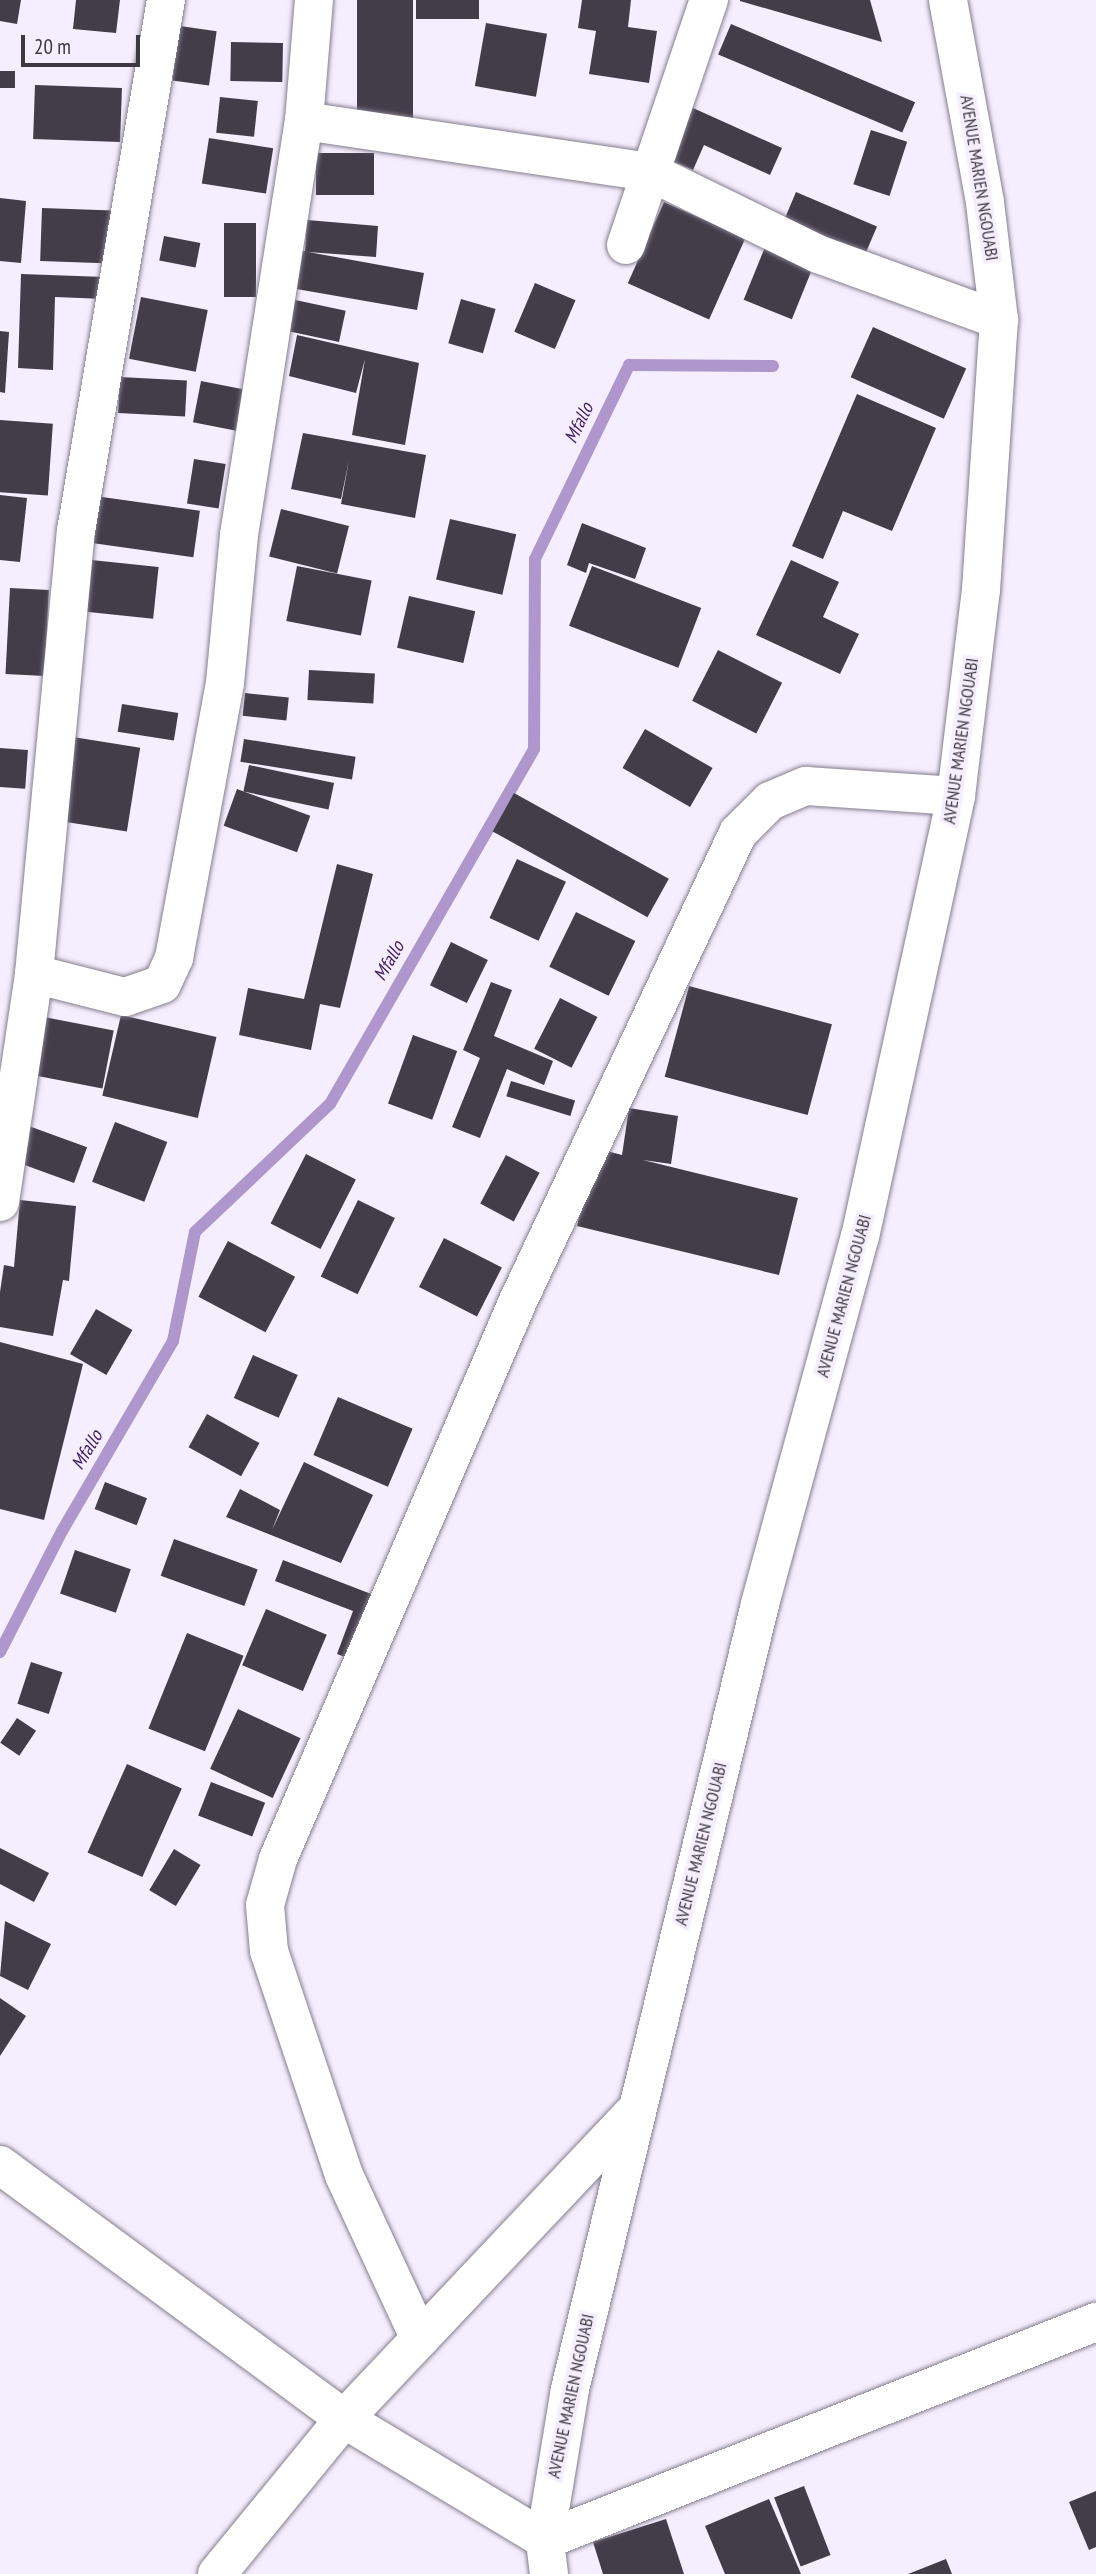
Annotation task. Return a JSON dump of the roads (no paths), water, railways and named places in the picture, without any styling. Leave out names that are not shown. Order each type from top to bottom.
[{"type":"street","points":[[0,1202],[34,974],[76,531],[166,0]]},
{"type":"street","points":[[34,974],[125,998],[162,984],[174,958],[225,683],[239,535],[304,121],[314,0]]},
{"type":"street","points":[[626,245],[709,0]]},
{"type":"street","name":"AVENUE MARIEN NGOUABI","points":[[547,2557],[570,2389],[760,1604],[860,1237],[956,796],[981,590],[999,320],[948,0]]},
{"type":"street","points":[[304,121],[650,172],[818,254],[999,320]]},
{"type":"street","points":[[421,2339],[344,2175],[269,1951],[265,1905],[278,1859],[517,1301],[738,833],[770,801],[806,786],[956,796]]},
{"type":"street","points":[[217,2574],[344,2419],[636,2110]]},
{"type":"street","points":[[0,2165],[344,2419],[547,2557],[1096,2322]]},
{"type":"waterway","name":"Mfallo","points":[[0,1652],[62,1531],[173,1341],[195,1232],[330,1104],[534,749],[535,559],[629,365],[773,366]]}]
